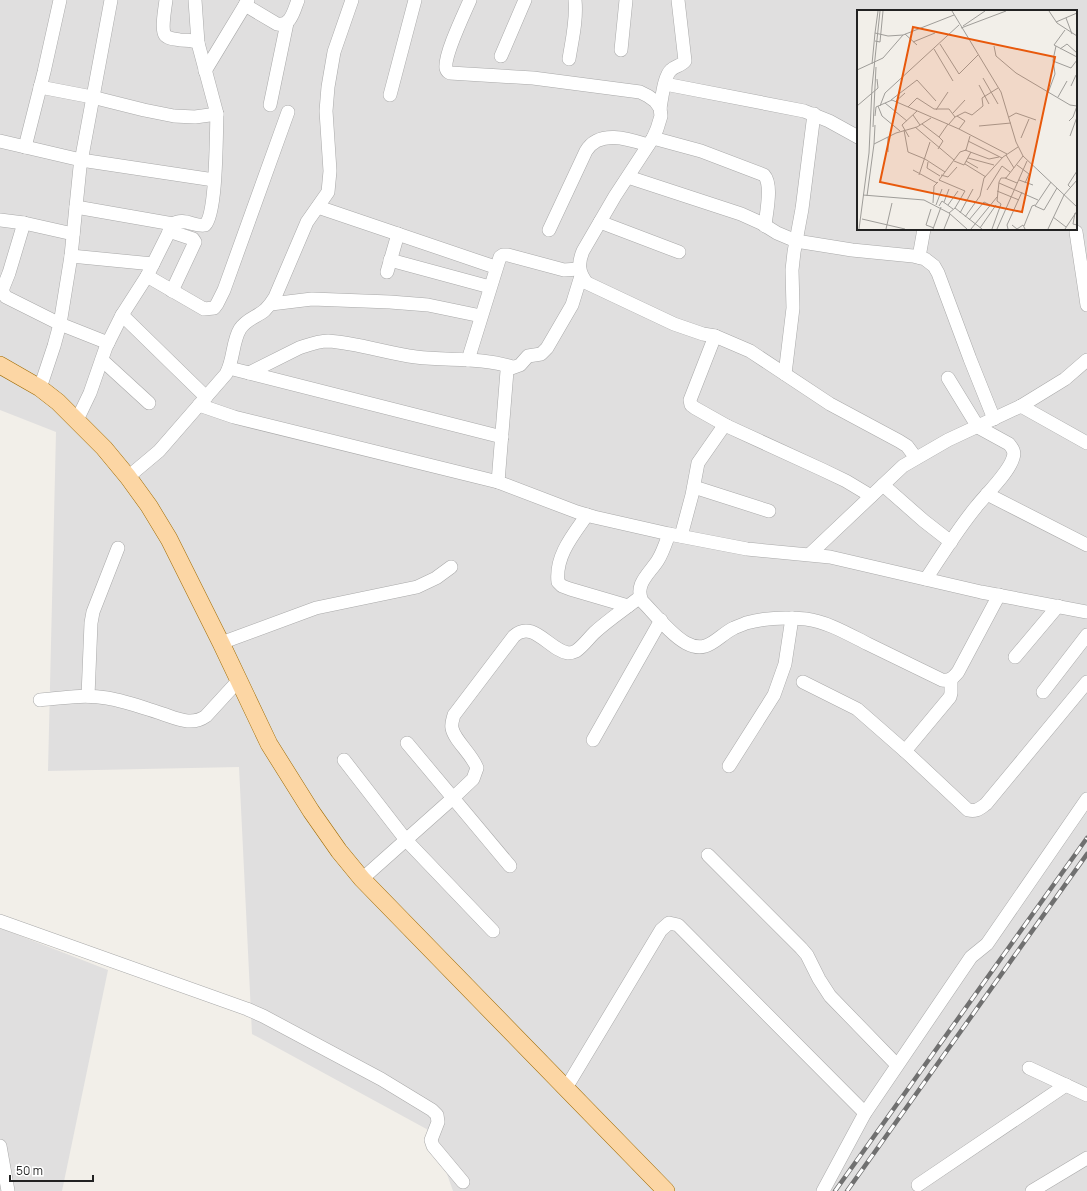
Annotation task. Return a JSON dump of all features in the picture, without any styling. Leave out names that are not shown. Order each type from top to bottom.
[{"type":"main road","points":[[0,365],[40,388],[58,402],[104,448],[128,477],[169,539],[269,744],[311,811],[339,851],[362,879],[666,1191]]},
{"type":"street","points":[[25,147],[60,0]]},
{"type":"street","points":[[40,388],[60,324],[71,256],[81,160],[111,0]]},
{"type":"street","points":[[166,0],[163,29],[164,34],[168,38],[193,40],[198,43]]},
{"type":"street","points":[[77,420],[90,393],[108,343],[122,314],[150,270],[171,227],[176,222],[181,221],[201,226],[208,222],[213,200],[217,114],[198,43],[196,0]]},
{"type":"street","points":[[196,13],[202,0]]},
{"type":"street","points":[[205,71],[247,2],[277,24],[282,25],[291,19],[298,0]]},
{"type":"street","points":[[128,477],[159,451],[226,374],[229,368],[235,340],[240,329],[246,322],[265,310],[271,304],[307,222],[328,192],[330,183],[326,111],[330,69],[336,46],[352,0]]},
{"type":"street","points":[[390,95],[415,0]]},
{"type":"street","points":[[470,0],[448,55],[446,68],[450,73],[533,78],[640,92],[655,101],[660,108]]},
{"type":"street","points":[[500,56],[525,0]]},
{"type":"street","points":[[569,60],[575,23],[575,0]]},
{"type":"street","points":[[621,50],[626,0]]},
{"type":"street","points":[[498,482],[507,371],[512,367],[520,365],[528,356],[541,354],[547,348],[572,305],[580,272],[579,260],[583,250],[651,142],[661,116],[660,108],[665,84],[670,71],[673,68],[683,64],[685,61],[678,0]]},
{"type":"street","points":[[270,105],[287,23]]},
{"type":"street","points":[[665,84],[798,109],[814,114],[857,136]]},
{"type":"street","points":[[40,87],[92,97],[174,116],[195,117],[217,114]]},
{"type":"street","points":[[71,256],[150,270],[172,291],[204,309],[214,308],[224,290],[288,112]]},
{"type":"street","points":[[785,374],[792,323],[792,270],[802,209],[814,114]]},
{"type":"street","points":[[548,230],[586,151],[593,142],[597,140],[623,138],[701,151],[764,175],[767,178],[769,188],[765,226]]},
{"type":"street","points":[[0,142],[81,160],[214,180]]},
{"type":"street","points":[[628,177],[741,214],[796,241],[852,250],[919,258],[930,262],[938,273],[970,360],[994,419]]},
{"type":"street","points":[[76,207],[171,227],[193,239],[195,242],[172,291]]},
{"type":"street","points":[[318,207],[496,267]]},
{"type":"street","points":[[0,220],[24,223],[73,234]]},
{"type":"street","points":[[600,222],[679,252]]},
{"type":"street","points":[[24,223],[3,288],[3,293],[6,297],[60,324],[108,343]]},
{"type":"street","points":[[919,258],[924,230]]},
{"type":"street","points":[[1076,232],[1087,305]]},
{"type":"street","points":[[398,234],[388,266],[490,287]]},
{"type":"street","points":[[468,360],[500,257],[503,255],[508,255],[564,270],[580,272]]},
{"type":"street","points":[[580,272],[587,283],[674,324],[703,334],[715,336],[750,351],[830,404],[907,446],[916,458]]},
{"type":"street","points":[[271,304],[312,299],[390,302],[428,306],[481,316]]},
{"type":"street","points":[[122,314],[203,401],[234,417],[498,482],[587,515],[675,535],[747,549],[830,557],[999,595],[1087,612]]},
{"type":"street","points":[[715,336],[690,400],[691,405],[727,426],[834,475],[871,496]]},
{"type":"street","points":[[249,373],[299,348],[327,341],[415,357],[468,360],[501,364],[512,367]]},
{"type":"street","points":[[102,360],[149,403]]},
{"type":"street","points":[[810,554],[898,470],[948,440],[1021,406],[1065,379],[1087,360]]},
{"type":"street","points":[[229,368],[502,438]]},
{"type":"street","points":[[926,579],[971,514],[1007,469],[1013,460],[1014,453],[1013,448],[1009,444],[978,427],[948,378]]},
{"type":"street","points":[[1021,406],[1087,442]]},
{"type":"street","points":[[727,426],[720,430],[698,463],[694,487],[675,535],[640,586],[640,597],[642,601],[686,643],[694,646],[701,647],[714,642],[734,628],[747,623],[792,618],[814,621],[834,628],[942,680],[951,680]]},
{"type":"street","points":[[883,485],[924,521],[951,542]]},
{"type":"street","points":[[694,487],[769,511]]},
{"type":"street","points":[[987,494],[1087,545]]},
{"type":"street","points":[[587,515],[564,550],[558,567],[558,582],[562,586],[570,589],[628,606]]},
{"type":"street","points":[[88,696],[91,624],[118,548]]},
{"type":"street","points":[[221,643],[316,608],[417,587],[436,578],[450,567]]},
{"type":"street","points":[[905,751],[950,697],[951,680],[958,672],[999,595]]},
{"type":"street","points":[[362,879],[473,779],[477,768],[474,760],[455,735],[452,728],[454,715],[514,636],[518,632],[525,630],[530,631],[560,650],[568,653],[574,652],[594,633],[640,597]]},
{"type":"street","points":[[1015,657],[1058,606]]},
{"type":"street","points":[[729,766],[774,694],[785,664],[791,636],[792,618]]},
{"type":"street","points":[[593,740],[661,620]]},
{"type":"street","points":[[1043,692],[1087,635]]},
{"type":"street","points":[[40,700],[88,696],[108,698],[193,722],[206,716],[239,680]]},
{"type":"street","points":[[803,682],[857,709],[905,751],[968,810],[974,811],[986,804],[1087,682]]},
{"type":"street","points":[[407,743],[510,866]]},
{"type":"street","points":[[344,760],[406,840],[493,930]]},
{"type":"street","points":[[823,1191],[866,1113],[897,1066],[972,957],[987,944],[1000,923],[1087,799]]},
{"type":"street","points":[[708,855],[801,948],[807,955],[819,979],[830,996],[897,1066]]},
{"type":"street","points":[[0,921],[252,1011],[381,1079],[422,1103],[437,1115],[438,1122],[431,1140],[433,1146],[463,1182]]},
{"type":"street","points":[[566,1088],[661,930],[669,923],[674,923],[678,925],[866,1113]]},
{"type":"street","points":[[1029,1068],[1087,1094]]},
{"type":"street","points":[[918,1186],[1066,1085]]},
{"type":"street","points":[[1,1154],[8,1191]]},
{"type":"street","points":[[1032,1191],[1087,1158]]},
{"type":"shaded area","points":[[0,0],[1087,0],[1087,1191],[453,1191],[432,1132],[252,1034],[239,767],[48,771],[56,432],[0,410]]},
{"type":"shaded area","points":[[0,928],[108,970],[62,1191],[0,1191]]},
{"type":"railway","points":[[835,1191],[1087,838]]},
{"type":"railway","points":[[847,1191],[1087,854]]}]
